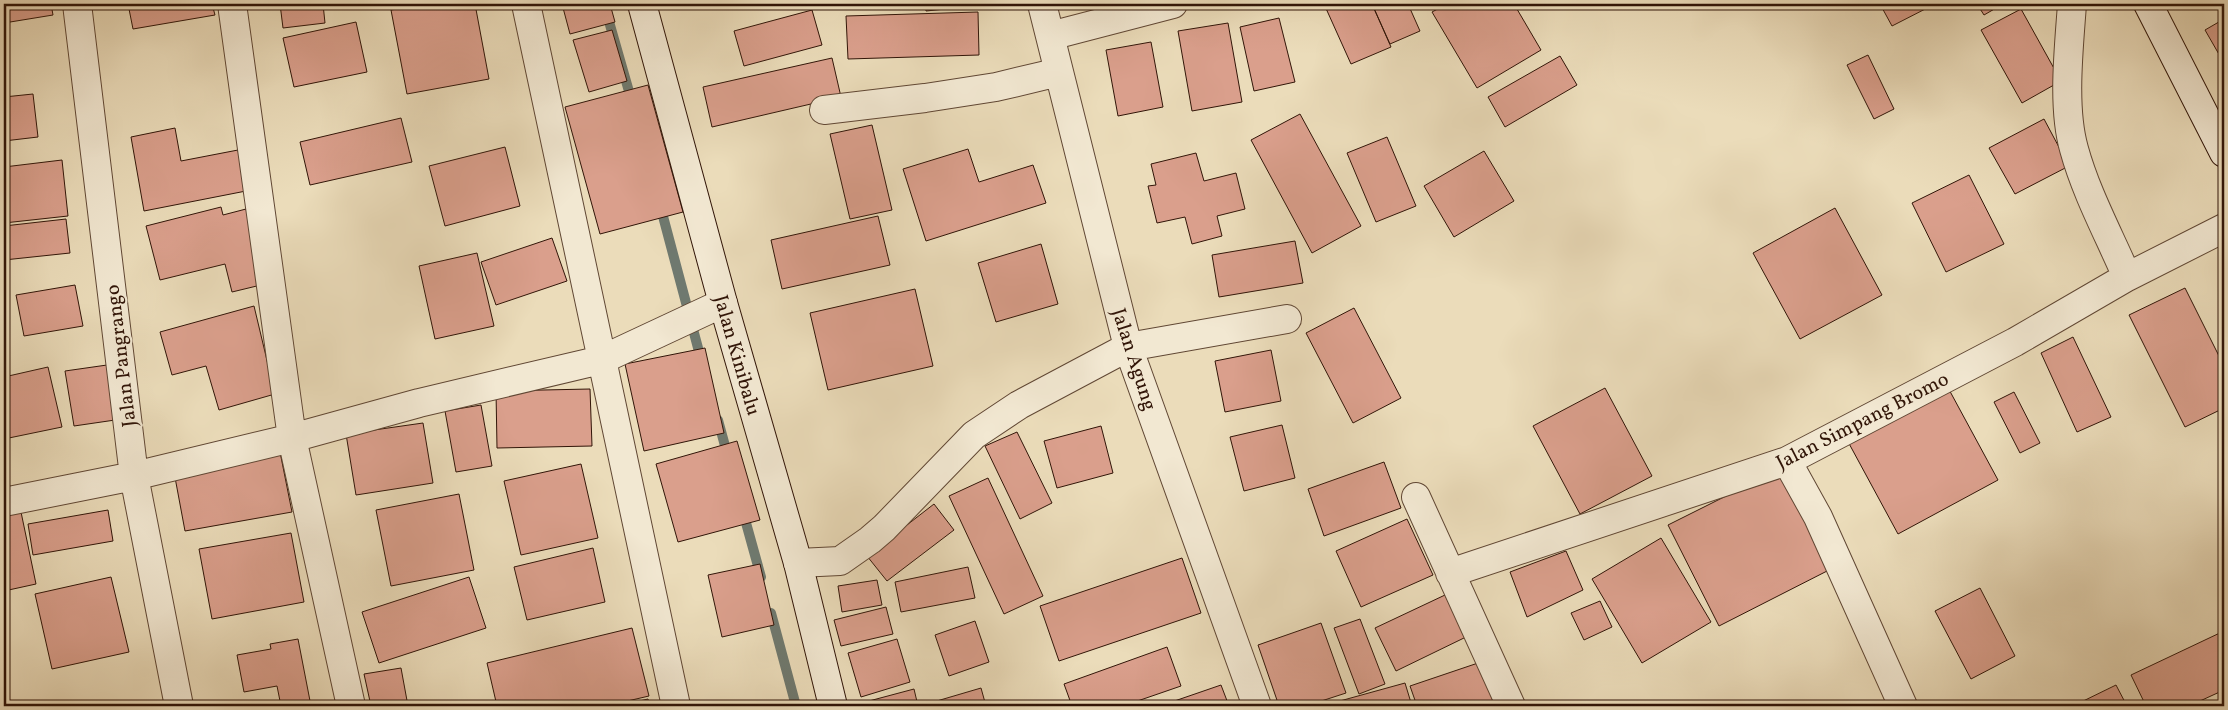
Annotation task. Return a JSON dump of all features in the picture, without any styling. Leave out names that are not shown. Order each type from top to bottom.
[{"type":"street","name":"Jalan Pangrango","points":[[77,4],[134,476],[179,706]]},
{"type":"street","points":[[232,4],[292,438],[351,706]]},
{"type":"street","points":[[526,4],[676,706]]},
{"type":"street","name":"Jalan Kinibalu","points":[[642,4],[723,303],[798,563],[833,706]]},
{"type":"street","name":"Jalan Agung","points":[[1042,4],[1128,347],[1257,706]]},
{"type":"street","points":[[1050,36],[1173,4]]},
{"type":"street","points":[[2072,4],[2068,71],[2070,121],[2074,148],[2086,182],[2126,277]]},
{"type":"street","points":[[2148,4],[2224,153]]},
{"type":"street","points":[[824,110],[996,87],[1059,72]]},
{"type":"street","name":"Jalan Simpang Bromo","points":[[1450,573],[1787,461],[2015,342],[2126,277],[2224,228]]},
{"type":"street","points":[[4,502],[134,476],[292,438],[420,403],[601,360],[723,303]]},
{"type":"street","points":[[798,563],[840,561],[884,528],[974,435],[1019,405],[1128,347],[1287,319]]},
{"type":"street","points":[[1787,461],[1818,517],[1903,706]]},
{"type":"street","points":[[1416,497],[1511,706]]},
{"type":"building","points":[[4,4],[51,4],[53,15],[4,23]]},
{"type":"building","points":[[128,4],[212,4],[215,15],[133,29]]},
{"type":"building","points":[[280,4],[323,4],[325,23],[283,28]]},
{"type":"building","points":[[426,4],[475,4],[489,79],[407,94],[391,10]]},
{"type":"building","points":[[562,4],[610,4],[615,22],[570,34]]},
{"type":"building","points":[[925,4],[975,4],[975,6],[926,11]]},
{"type":"building","points":[[1324,4],[1372,4],[1391,47],[1351,64]]},
{"type":"building","points":[[1372,4],[1408,4],[1420,31],[1390,44]]},
{"type":"building","points":[[1447,4],[1514,4],[1541,50],[1477,88],[1432,12]]},
{"type":"building","points":[[1880,4],[1935,4],[1892,26]]},
{"type":"building","points":[[1977,4],[2003,4],[1984,15]]},
{"type":"building","points":[[2021,9],[2061,81],[2022,103],[1981,30]]},
{"type":"building","points":[[812,10],[822,45],[744,66],[734,31]]},
{"type":"building","points":[[978,12],[979,55],[848,59],[846,16]]},
{"type":"building","points":[[1279,18],[1295,82],[1254,91],[1240,27]]},
{"type":"building","points":[[2224,19],[2224,63],[2205,30]]},
{"type":"building","points":[[356,22],[367,72],[294,87],[283,38]]},
{"type":"building","points":[[1228,23],[1242,102],[1192,111],[1178,31]]},
{"type":"building","points":[[612,30],[627,81],[589,92],[573,40]]},
{"type":"building","points":[[1151,42],[1163,107],[1118,116],[1106,50]]},
{"type":"building","points":[[1868,55],[1894,109],[1874,119],[1847,65]]},
{"type":"building","points":[[1560,56],[1577,85],[1505,127],[1488,97]]},
{"type":"building","points":[[832,58],[841,97],[712,127],[703,87]]},
{"type":"building","points":[[648,85],[683,212],[600,234],[565,107]]},
{"type":"building","points":[[33,94],[38,137],[4,141],[4,97]]},
{"type":"building","points":[[1300,114],[1361,226],[1312,253],[1251,140]]},
{"type":"building","points":[[401,118],[412,162],[310,185],[300,142]]},
{"type":"building","points":[[2044,119],[2069,166],[2015,194],[1989,148]]},
{"type":"building","points":[[872,125],[892,210],[850,219],[830,134]]},
{"type":"building","points":[[175,128],[181,161],[238,150],[246,191],[144,211],[131,137]]},
{"type":"building","points":[[1387,137],[1416,206],[1376,222],[1347,153]]},
{"type":"building","points":[[505,147],[520,206],[445,226],[429,166]]},
{"type":"building","points":[[968,149],[979,182],[1033,165],[1046,203],[926,241],[903,169]]},
{"type":"building","points":[[1484,151],[1514,201],[1454,237],[1424,186]]},
{"type":"building","points":[[1196,153],[1204,181],[1236,173],[1245,209],[1217,216],[1222,236],[1192,244],[1185,217],[1157,223],[1148,186],[1156,185],[1151,164]]},
{"type":"building","points":[[62,160],[68,216],[4,223],[4,167]]},
{"type":"building","points":[[1969,175],[2004,244],[1946,272],[1912,203]]},
{"type":"building","points":[[221,207],[223,215],[246,209],[265,284],[232,292],[225,264],[160,280],[146,226]]},
{"type":"building","points":[[1835,208],[1882,295],[1800,339],[1753,253]]},
{"type":"building","points":[[878,216],[890,265],[782,289],[771,240]]},
{"type":"building","points":[[66,219],[70,253],[4,260],[4,226]]},
{"type":"building","points":[[552,238],[567,281],[496,305],[481,262]]},
{"type":"building","points":[[1295,241],[1303,283],[1219,297],[1212,255]]},
{"type":"building","points":[[1041,244],[1058,304],[996,322],[978,263]]},
{"type":"building","points":[[477,253],[494,326],[435,339],[419,266]]},
{"type":"building","points":[[75,285],[83,326],[24,336],[16,295]]},
{"type":"building","points":[[2185,288],[2224,366],[2224,408],[2185,427],[2129,315]]},
{"type":"building","points":[[915,289],[933,366],[828,390],[810,313]]},
{"type":"building","points":[[254,306],[275,394],[219,410],[206,366],[172,375],[160,332]]},
{"type":"building","points":[[1354,308],[1401,398],[1353,423],[1306,333]]},
{"type":"building","points":[[2073,337],[2111,417],[2077,432],[2041,353]]},
{"type":"building","points":[[705,348],[724,433],[644,451],[625,364]]},
{"type":"building","points":[[1271,350],[1281,401],[1225,412],[1215,361]]},
{"type":"building","points":[[114,364],[122,419],[74,426],[65,371]]},
{"type":"building","points":[[48,367],[62,427],[4,439],[4,377]]},
{"type":"building","points":[[1946,384],[1998,480],[1898,534],[1846,438]]},
{"type":"building","points":[[1605,388],[1652,476],[1580,514],[1533,426]]},
{"type":"building","points":[[590,389],[592,446],[497,448],[496,391]]},
{"type":"building","points":[[2014,392],[2040,443],[2020,453],[1994,402]]},
{"type":"building","points":[[481,405],[492,466],[456,472],[445,411]]},
{"type":"building","points":[[423,423],[433,483],[356,495],[346,434]]},
{"type":"building","points":[[1282,425],[1295,478],[1244,491],[1230,437]]},
{"type":"building","points":[[1101,426],[1113,473],[1057,488],[1044,441]]},
{"type":"building","points":[[1017,432],[1052,503],[1020,519],[985,446]]},
{"type":"building","points":[[737,441],[760,520],[678,542],[656,464]]},
{"type":"building","points":[[280,452],[292,512],[185,531],[174,472]]},
{"type":"building","points":[[1384,462],[1401,508],[1324,536],[1308,489]]},
{"type":"building","points":[[581,464],[598,538],[521,555],[504,481]]},
{"type":"building","points":[[1780,469],[1831,569],[1719,626],[1668,525]]},
{"type":"building","points":[[988,478],[1043,596],[1004,614],[949,496]]},
{"type":"building","points":[[459,494],[474,570],[391,586],[376,510]]},
{"type":"building","points":[[934,504],[954,530],[887,581],[867,556]]},
{"type":"building","points":[[108,510],[113,541],[33,555],[28,524]]},
{"type":"building","points":[[21,512],[36,584],[4,591],[4,516]]},
{"type":"building","points":[[1407,519],[1433,575],[1361,607],[1336,551]]},
{"type":"building","points":[[291,533],[304,602],[212,619],[199,549]]},
{"type":"building","points":[[1661,538],[1711,622],[1642,663],[1592,579]]},
{"type":"building","points":[[593,548],[605,602],[527,620],[514,567]]},
{"type":"building","points":[[1566,551],[1583,590],[1527,617],[1510,572]]},
{"type":"building","points":[[1182,558],[1201,613],[1059,661],[1040,606]]},
{"type":"building","points":[[760,564],[774,625],[722,637],[708,575]]},
{"type":"building","points":[[968,567],[975,598],[901,612],[895,582]]},
{"type":"building","points":[[111,577],[129,652],[52,669],[35,594]]},
{"type":"building","points":[[469,577],[486,628],[379,663],[362,612]]},
{"type":"building","points":[[877,580],[882,605],[842,612],[838,586]]},
{"type":"building","points":[[1980,588],[2015,656],[1971,679],[1935,611]]},
{"type":"building","points":[[1445,595],[1466,637],[1396,671],[1375,628]]},
{"type":"building","points":[[1600,601],[1612,627],[1584,640],[1571,613]]},
{"type":"building","points":[[886,607],[893,634],[841,646],[834,620]]},
{"type":"building","points":[[1360,619],[1385,684],[1359,694],[1334,628]]},
{"type":"building","points":[[975,621],[989,662],[949,676],[935,635]]},
{"type":"building","points":[[1321,623],[1346,693],[1306,706],[1279,706],[1258,645]]},
{"type":"building","points":[[632,628],[649,696],[606,706],[497,706],[487,663]]},
{"type":"building","points":[[2224,631],[2224,690],[2189,706],[2146,706],[2131,675]]},
{"type":"building","points":[[298,639],[311,706],[281,706],[277,686],[244,692],[237,655],[271,649],[270,644]]},
{"type":"building","points":[[897,639],[910,682],[861,697],[848,653]]},
{"type":"building","points":[[1167,647],[1181,686],[1123,706],[1072,706],[1064,684]]},
{"type":"building","points":[[1481,662],[1496,706],[1417,706],[1410,686]]},
{"type":"building","points":[[401,668],[408,706],[371,706],[364,674]]},
{"type":"building","points":[[1405,683],[1412,706],[1330,706],[1329,704]]},
{"type":"building","points":[[1221,685],[1229,706],[1160,706]]},
{"type":"building","points":[[2116,685],[2127,706],[2073,706]]},
{"type":"building","points":[[981,688],[986,706],[931,706],[930,703]]},
{"type":"building","points":[[914,689],[918,706],[870,706],[869,701]]},
{"type":"building","points":[[648,699],[650,706],[618,706]]},
{"type":"waterway","points":[[604,4],[632,102]]},
{"type":"waterway","points":[[660,205],[702,363]]},
{"type":"waterway","points":[[718,420],[728,457]]},
{"type":"waterway","points":[[743,512],[761,577]]},
{"type":"waterway","points":[[771,613],[796,706]]}]
